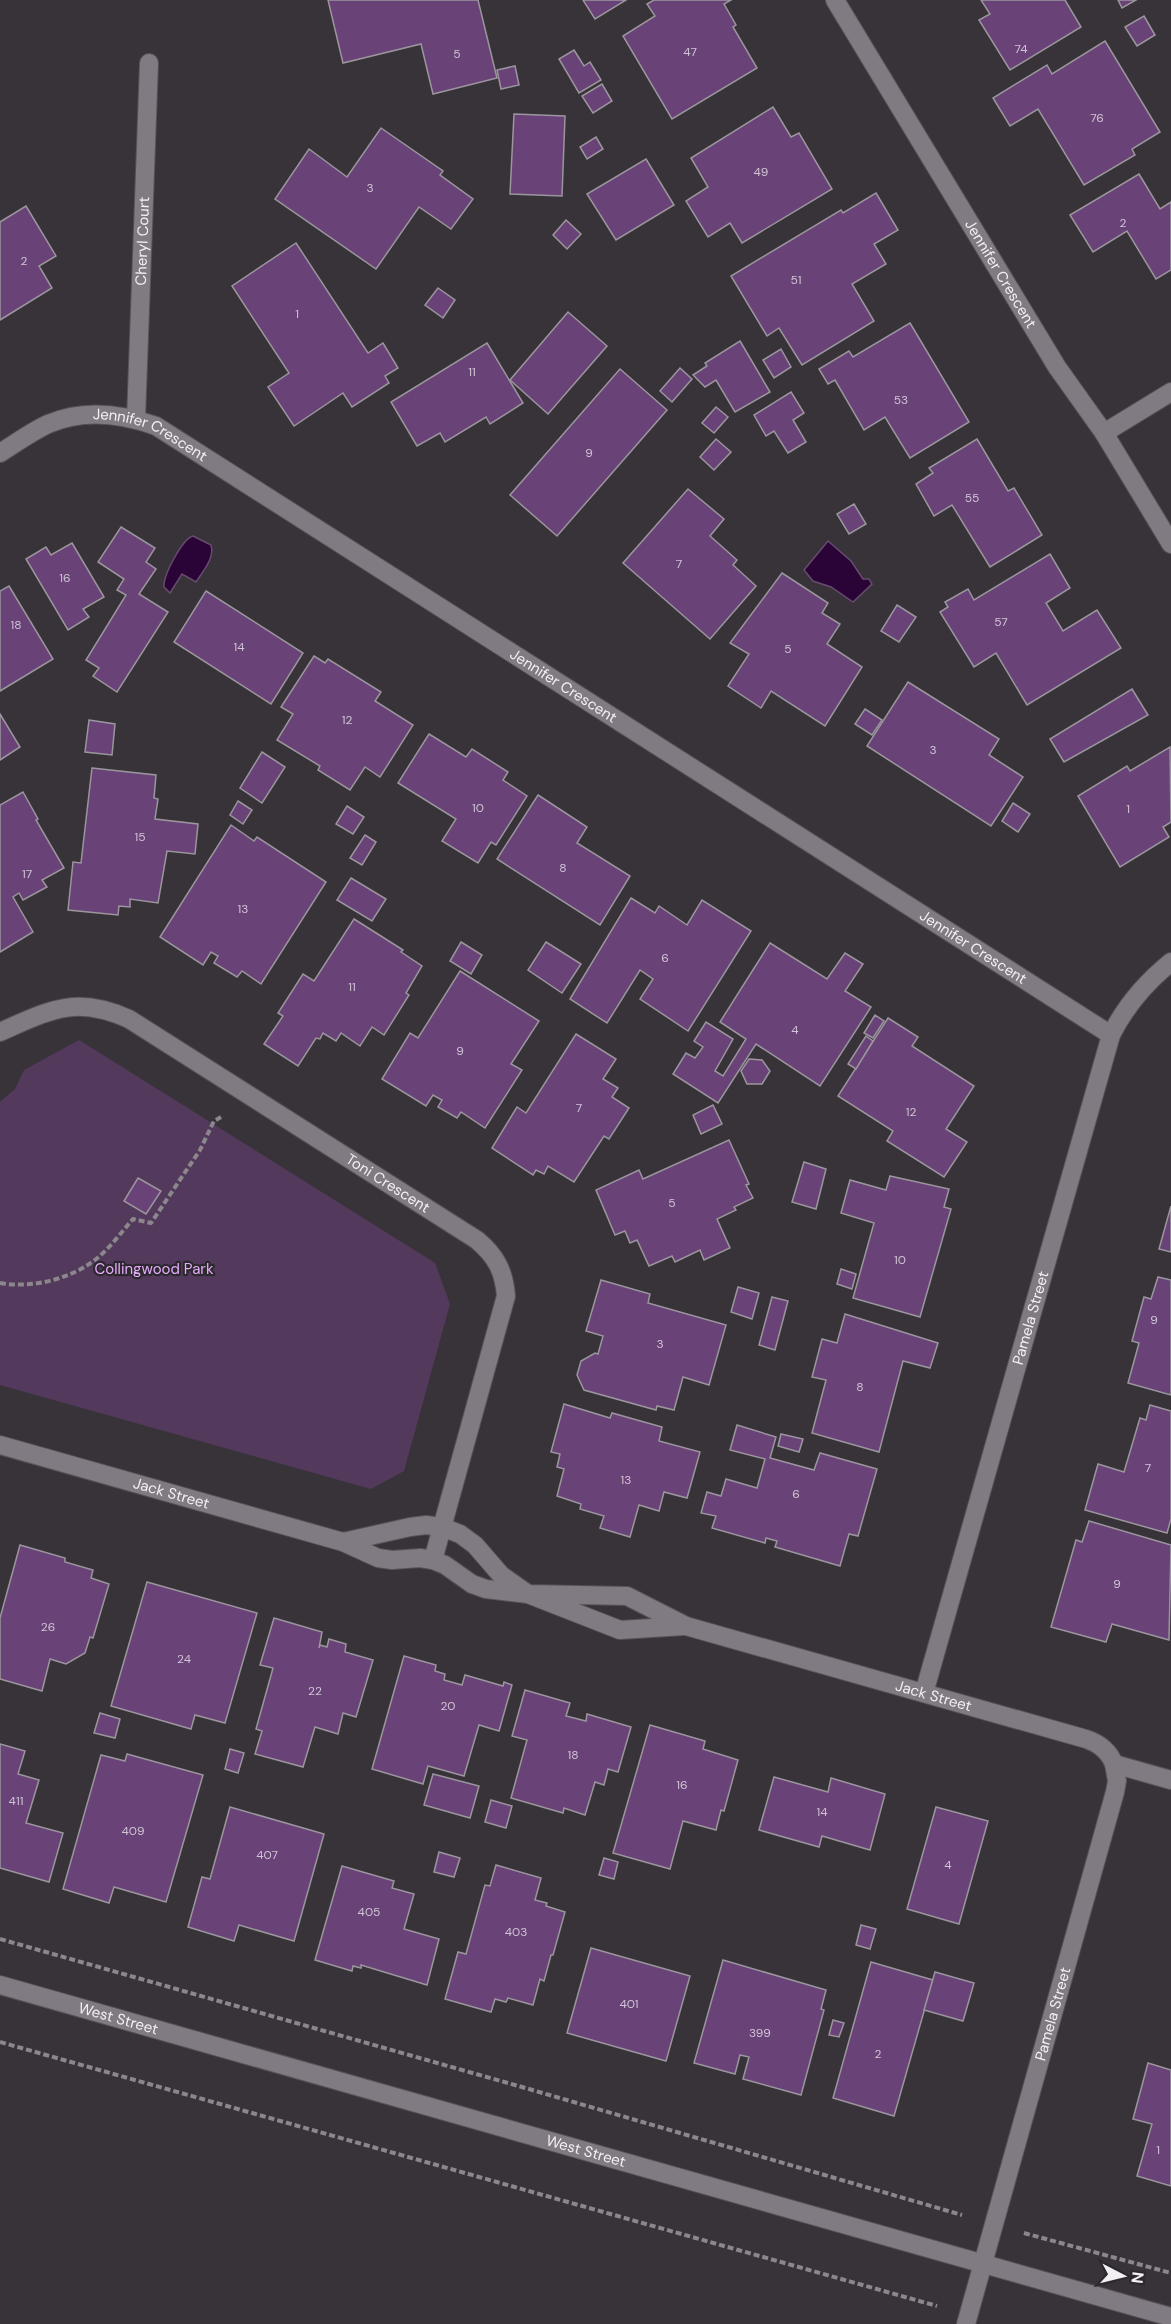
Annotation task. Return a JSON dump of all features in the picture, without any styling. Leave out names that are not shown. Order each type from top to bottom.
[{"type":"street","name":"Jennifer Crescent","points":[[835,0],[1057,367],[1104,433],[1171,544]]},
{"type":"street","name":"Cheryl Court","points":[[136,419],[148,63]]},
{"type":"street","points":[[1104,433],[1171,392]]},
{"type":"street","name":"Jennifer Crescent","points":[[0,453],[47,424],[69,417],[114,414],[156,426],[1111,1035]]},
{"type":"street","name":"Pamela Street","points":[[924,1693],[1111,1035],[1121,1014],[1136,995],[1171,962]]},
{"type":"street","name":"Toni Crescent","points":[[0,1032],[48,1011],[68,1006],[87,1006],[109,1010],[129,1019],[477,1240],[491,1252],[501,1267],[506,1296],[433,1560]]},
{"type":"street","name":"Jack Street","points":[[0,1445],[343,1542],[378,1558],[433,1560],[445,1564],[472,1584],[486,1589],[528,1594],[627,1596],[686,1626],[1096,1742],[1114,1764]]},
{"type":"street","name":"Jack Street","points":[[343,1542],[410,1527],[426,1525],[442,1527],[460,1534],[474,1545],[501,1575],[528,1594],[620,1630],[686,1626]]},
{"type":"street","points":[[1114,1764],[1171,1780]]},
{"type":"street","name":"Pamela Street","points":[[967,2319],[1118,1781],[1114,1764]]},
{"type":"street","name":"West Street","points":[[0,1984],[1171,2317]]},
{"type":"path","points":[[0,1283],[31,1284],[58,1278],[87,1266],[133,1219],[151,1223],[200,1150],[214,1121],[252,1097]]},
{"type":"path","points":[[0,1940],[1171,2273]]},
{"type":"path","points":[[0,2042],[967,2319]]},
{"type":"green space","name":"Collingwood Park","points":[[79,1040],[435,1263],[450,1304],[404,1471],[371,1489],[0,1385],[0,1102],[15,1089],[24,1070]]},
{"type":"shaded area","points":[[193,536],[211,545],[210,560],[196,582],[182,574],[170,593],[164,587],[167,575],[174,558]]},
{"type":"shaded area","points":[[828,541],[851,561],[863,579],[869,579],[872,584],[853,602],[831,587],[813,581],[804,570]]},
{"type":"building","points":[[328,0],[478,0],[497,78],[433,94],[421,44],[343,63]]},
{"type":"building","points":[[583,0],[626,0],[595,19]]},
{"type":"building","points":[[654,0],[731,0],[724,4],[736,25],[733,27],[757,68],[672,119],[623,36],[655,16],[647,4]]},
{"type":"building","points":[[981,0],[1065,0],[1081,27],[1010,70],[979,20],[990,14]]},
{"type":"building","points":[[1118,0],[1136,0],[1122,8]]},
{"type":"building","points":[[1144,16],[1155,35],[1137,46],[1125,27]]},
{"type":"building","points":[[1105,41],[1160,132],[1132,149],[1135,155],[1084,185],[1038,109],[1010,126],[993,98],[1047,65],[1052,74]]},
{"type":"building","points":[[574,50],[584,66],[590,62],[601,80],[579,93],[559,59]]},
{"type":"building","points":[[515,66],[519,85],[501,89],[497,70]]},
{"type":"building","points":[[602,84],[612,101],[593,113],[582,96]]},
{"type":"building","points":[[773,107],[791,137],[799,133],[832,189],[742,243],[730,223],[708,237],[686,201],[708,187],[691,158]]},
{"type":"building","points":[[514,114],[565,116],[562,196],[510,194]]},
{"type":"building","points":[[381,128],[443,171],[440,175],[473,199],[451,229],[419,207],[376,269],[275,199],[309,149],[347,177]]},
{"type":"building","points":[[596,137],[603,149],[587,159],[580,147]]},
{"type":"building","points":[[646,159],[674,205],[616,240],[587,194]]},
{"type":"building","points":[[1139,174],[1160,209],[1171,202],[1171,270],[1156,279],[1127,231],[1093,252],[1070,215]]},
{"type":"building","points":[[876,193],[898,230],[874,244],[886,264],[852,284],[874,321],[802,365],[779,328],[767,336],[731,276],[841,210],[843,213]]},
{"type":"building","points":[[26,206],[56,256],[39,266],[52,288],[0,320],[0,222]]},
{"type":"building","points":[[566,220],[581,234],[567,249],[553,235]]},
{"type":"building","points":[[296,243],[368,353],[383,343],[398,368],[385,376],[389,383],[352,407],[343,393],[294,426],[268,387],[289,373],[232,286]]},
{"type":"building","points":[[438,288],[455,300],[443,318],[425,305]]},
{"type":"building","points":[[568,312],[607,346],[548,414],[510,380]]},
{"type":"building","points":[[910,323],[969,422],[910,458],[885,417],[864,430],[835,380],[828,384],[819,369],[849,351],[853,357]]},
{"type":"building","points":[[740,341],[770,392],[735,412],[716,380],[705,387],[693,375],[707,366],[705,363]]},
{"type":"building","points":[[487,343],[523,403],[490,424],[486,417],[445,442],[440,433],[417,446],[391,402]]},
{"type":"building","points":[[781,349],[791,367],[774,378],[763,360]]},
{"type":"building","points":[[680,368],[692,379],[672,402],[660,391]]},
{"type":"building","points":[[620,369],[667,410],[557,536],[510,495]]},
{"type":"building","points":[[791,392],[804,413],[793,420],[806,442],[788,453],[774,431],[766,436],[754,415]]},
{"type":"building","points":[[716,407],[728,417],[714,433],[702,423]]},
{"type":"building","points":[[716,439],[731,452],[714,470],[700,457]]},
{"type":"building","points":[[977,439],[1008,491],[1014,488],[1042,535],[990,567],[952,505],[934,516],[916,484],[933,473],[929,468]]},
{"type":"building","points":[[688,489],[724,519],[710,536],[737,560],[733,565],[756,586],[710,639],[623,563]]},
{"type":"building","points":[[854,504],[866,524],[849,534],[837,514]]},
{"type":"building","points":[[121,527],[155,548],[146,562],[156,569],[139,594],[168,612],[117,692],[93,676],[99,668],[86,660],[126,595],[117,590],[124,579],[98,562]]},
{"type":"building","points":[[72,543],[104,597],[83,609],[89,617],[68,630],[26,559],[46,547],[51,555]]},
{"type":"building","points":[[1050,554],[1070,588],[1046,603],[1063,631],[1097,610],[1121,648],[1027,705],[996,653],[974,667],[940,612],[948,607],[945,602],[968,589],[974,600]]},
{"type":"building","points":[[782,573],[828,603],[822,613],[840,624],[827,644],[862,667],[825,726],[771,691],[761,708],[728,686],[749,654],[730,643]]},
{"type":"building","points":[[9,586],[53,659],[0,691],[0,591]]},
{"type":"building","points":[[206,591],[303,653],[271,704],[174,642]]},
{"type":"building","points":[[897,605],[916,617],[899,642],[881,631]]},
{"type":"building","points":[[314,656],[325,663],[328,659],[381,692],[375,701],[413,725],[380,777],[365,767],[350,790],[318,770],[320,766],[277,740],[293,714],[281,707]]},
{"type":"building","points":[[908,682],[999,739],[989,755],[1023,777],[991,826],[867,746]]},
{"type":"building","points":[[1132,689],[1148,715],[1064,762],[1050,739]]},
{"type":"building","points":[[865,709],[882,720],[872,735],[855,724]]},
{"type":"building","points":[[0,714],[20,747],[0,760]]},
{"type":"building","points":[[89,720],[115,724],[112,755],[85,752]]},
{"type":"building","points":[[429,734],[466,757],[472,749],[508,772],[503,780],[527,796],[496,845],[491,842],[478,863],[442,841],[456,819],[398,783]]},
{"type":"building","points":[[1170,747],[1171,822],[1163,827],[1169,837],[1120,867],[1078,796],[1127,766],[1130,771]]},
{"type":"building","points":[[262,752],[285,767],[262,803],[240,788]]},
{"type":"building","points":[[92,768],[156,775],[154,798],[158,799],[155,819],[198,824],[195,854],[167,851],[158,903],[130,899],[130,907],[119,906],[118,915],[68,910],[73,862],[81,863]]},
{"type":"building","points":[[23,792],[38,819],[36,820],[64,868],[42,880],[47,887],[23,900],[19,893],[13,897],[33,932],[0,952],[0,805]]},
{"type":"building","points":[[538,795],[587,827],[577,843],[630,876],[600,925],[497,859]]},
{"type":"building","points":[[238,801],[252,810],[243,824],[230,815]]},
{"type":"building","points":[[1013,803],[1030,814],[1018,832],[1002,821]]},
{"type":"building","points":[[347,806],[364,817],[353,834],[336,824]]},
{"type":"building","points":[[231,825],[254,841],[257,837],[326,882],[261,984],[242,971],[237,977],[214,963],[218,956],[211,952],[203,965],[160,937]]},
{"type":"building","points":[[365,835],[376,842],[362,865],[350,858]]},
{"type":"building","points":[[351,878],[386,899],[372,921],[337,900]]},
{"type":"building","points":[[631,898],[655,913],[659,906],[687,925],[702,900],[751,931],[688,1031],[640,999],[653,979],[640,970],[607,1023],[570,999]]},
{"type":"building","points":[[354,919],[403,950],[401,952],[422,966],[406,993],[409,995],[384,1035],[372,1027],[360,1046],[341,1033],[336,1041],[323,1033],[320,1039],[316,1038],[298,1066],[264,1044],[283,1016],[278,1013],[303,974],[314,981]]},
{"type":"building","points":[[461,942],[482,955],[471,974],[450,961]]},
{"type":"building","points":[[546,942],[581,964],[562,993],[528,970]]},
{"type":"building","points":[[770,943],[827,979],[845,953],[863,964],[845,991],[871,1007],[820,1086],[756,1044],[718,1103],[673,1074],[686,1053],[695,1058],[703,1047],[694,1041],[706,1022],[733,1039],[715,1071],[723,1076],[746,1039],[720,1022]]},
{"type":"building","points":[[460,971],[539,1021],[511,1064],[522,1070],[485,1128],[461,1112],[457,1118],[438,1107],[442,1100],[433,1095],[426,1106],[382,1079],[410,1033],[418,1038]]},
{"type":"building","points":[[875,1015],[884,1021],[873,1038],[864,1033]]},
{"type":"building","points":[[888,1018],[918,1037],[912,1046],[974,1086],[946,1129],[967,1142],[944,1177],[887,1141],[893,1131],[838,1096]]},
{"type":"building","points":[[576,1034],[616,1059],[603,1079],[618,1088],[612,1097],[629,1108],[609,1139],[604,1136],[574,1182],[548,1166],[544,1174],[536,1170],[533,1175],[492,1148],[517,1107],[526,1113]]},
{"type":"building","points":[[866,1036],[873,1041],[856,1069],[848,1064]]},
{"type":"building","points":[[749,1059],[762,1060],[770,1071],[762,1084],[747,1084],[741,1071]]},
{"type":"building","points":[[713,1105],[722,1124],[701,1134],[693,1115]]},
{"type":"building","points":[[729,1140],[753,1198],[717,1219],[730,1248],[704,1260],[700,1250],[675,1262],[672,1256],[649,1266],[637,1240],[630,1243],[625,1231],[615,1235],[596,1190],[639,1170],[643,1179]]},
{"type":"building","points":[[804,1162],[826,1169],[816,1209],[792,1202]]},
{"type":"building","points":[[890,1176],[949,1189],[944,1207],[951,1209],[920,1317],[853,1298],[874,1223],[841,1213],[850,1180],[886,1190]]},
{"type":"building","points":[[138,1178],[161,1191],[146,1214],[124,1201]]},
{"type":"building","points":[[1171,1206],[1171,1252],[1159,1249]]},
{"type":"building","points":[[841,1269],[856,1274],[852,1289],[837,1284]]},
{"type":"building","points":[[1158,1277],[1171,1280],[1171,1395],[1128,1383],[1139,1343],[1132,1341],[1144,1297],[1151,1299]]},
{"type":"building","points":[[601,1280],[650,1294],[648,1303],[726,1325],[709,1385],[683,1377],[674,1410],[657,1406],[656,1410],[584,1390],[577,1375],[581,1361],[595,1353],[598,1354],[603,1336],[586,1331]]},
{"type":"building","points":[[738,1287],[759,1293],[752,1319],[731,1312]]},
{"type":"building","points":[[772,1297],[788,1301],[775,1350],[759,1345]]},
{"type":"building","points":[[845,1314],[938,1343],[930,1368],[903,1361],[879,1452],[812,1433],[826,1380],[812,1377],[822,1339],[837,1343]]},
{"type":"building","points":[[564,1404],[610,1418],[612,1413],[662,1427],[659,1441],[700,1452],[687,1498],[664,1492],[659,1511],[639,1505],[630,1537],[600,1528],[604,1516],[580,1509],[581,1504],[557,1496],[564,1469],[557,1467],[560,1454],[551,1452]]},
{"type":"building","points":[[1150,1405],[1171,1411],[1171,1519],[1167,1533],[1085,1510],[1098,1464],[1124,1472],[1140,1418],[1146,1420]]},
{"type":"building","points":[[737,1425],[776,1437],[770,1458],[814,1470],[820,1453],[877,1469],[858,1536],[849,1534],[840,1566],[775,1547],[777,1541],[766,1538],[765,1543],[712,1528],[716,1516],[701,1513],[707,1492],[721,1496],[726,1479],[757,1488],[765,1459],[730,1450]]},
{"type":"building","points":[[781,1434],[803,1439],[799,1452],[778,1446]]},
{"type":"building","points":[[1089,1521],[1171,1545],[1169,1640],[1112,1624],[1106,1642],[1051,1627],[1076,1540],[1082,1542]]},
{"type":"building","points":[[20,1545],[65,1558],[65,1562],[93,1570],[91,1578],[109,1584],[93,1638],[90,1637],[85,1653],[66,1664],[50,1659],[42,1691],[0,1679],[0,1618]]},
{"type":"building","points":[[147,1582],[257,1613],[225,1723],[195,1715],[191,1729],[111,1706]]},
{"type":"building","points":[[274,1618],[322,1632],[319,1648],[320,1645],[327,1647],[329,1639],[346,1644],[345,1652],[373,1660],[356,1717],[343,1713],[338,1734],[315,1727],[303,1767],[255,1754],[262,1731],[256,1729],[273,1668],[260,1665]]},
{"type":"building","points":[[404,1656],[436,1665],[435,1671],[445,1674],[444,1680],[462,1685],[465,1675],[503,1686],[504,1682],[512,1685],[499,1731],[479,1725],[464,1776],[428,1766],[423,1784],[372,1769]]},
{"type":"building","points":[[525,1690],[570,1703],[566,1716],[586,1721],[587,1714],[631,1727],[618,1772],[608,1769],[604,1785],[595,1782],[585,1815],[564,1808],[563,1813],[511,1798],[527,1740],[512,1736]]},
{"type":"building","points":[[100,1713],[120,1719],[115,1738],[94,1733]]},
{"type":"building","points":[[650,1725],[705,1741],[703,1749],[738,1760],[724,1811],[721,1810],[716,1830],[683,1821],[670,1869],[613,1853]]},
{"type":"building","points":[[0,1744],[25,1751],[18,1774],[39,1780],[26,1823],[63,1833],[49,1882],[0,1868]]},
{"type":"building","points":[[230,1749],[244,1753],[238,1773],[225,1769]]},
{"type":"building","points":[[127,1754],[203,1775],[166,1902],[114,1887],[109,1903],[63,1889],[101,1755],[125,1761]]},
{"type":"building","points":[[433,1774],[479,1786],[470,1818],[424,1805]]},
{"type":"building","points":[[774,1777],[828,1792],[831,1778],[885,1794],[870,1850],[822,1836],[819,1847],[759,1830]]},
{"type":"building","points":[[491,1800],[512,1806],[506,1828],[485,1822]]},
{"type":"building","points":[[230,1807],[324,1834],[294,1941],[239,1925],[234,1941],[188,1927],[202,1877],[210,1879]]},
{"type":"building","points":[[936,1807],[988,1821],[959,1924],[907,1909]]},
{"type":"building","points":[[439,1852],[460,1858],[454,1877],[434,1872]]},
{"type":"building","points":[[604,1858],[618,1862],[614,1879],[599,1875]]},
{"type":"building","points":[[496,1865],[541,1878],[535,1900],[565,1912],[553,1955],[551,1955],[544,1981],[540,1979],[533,2005],[508,1998],[506,2002],[495,1999],[491,2012],[445,1999],[458,1952],[466,1954],[485,1885],[490,1886]]},
{"type":"building","points":[[342,1866],[394,1881],[392,1888],[414,1894],[404,1929],[439,1939],[427,1985],[361,1965],[361,1968],[353,1966],[352,1971],[315,1960]]},
{"type":"building","points":[[861,1925],[876,1929],[870,1949],[856,1945]]},
{"type":"building","points":[[591,1948],[690,1976],[666,2061],[567,2033]]},
{"type":"building","points":[[723,1960],[826,1990],[821,2009],[824,2010],[801,2095],[743,2079],[749,2057],[740,2055],[735,2074],[694,2063]]},
{"type":"building","points":[[871,1962],[933,1980],[894,2116],[833,2098]]},
{"type":"building","points":[[935,1972],[974,1983],[963,2021],[924,2010]]},
{"type":"building","points":[[833,2020],[844,2023],[839,2037],[829,2035]]},
{"type":"building","points":[[1148,2063],[1171,2070],[1171,2186],[1137,2176],[1152,2124],[1133,2119]]}]
